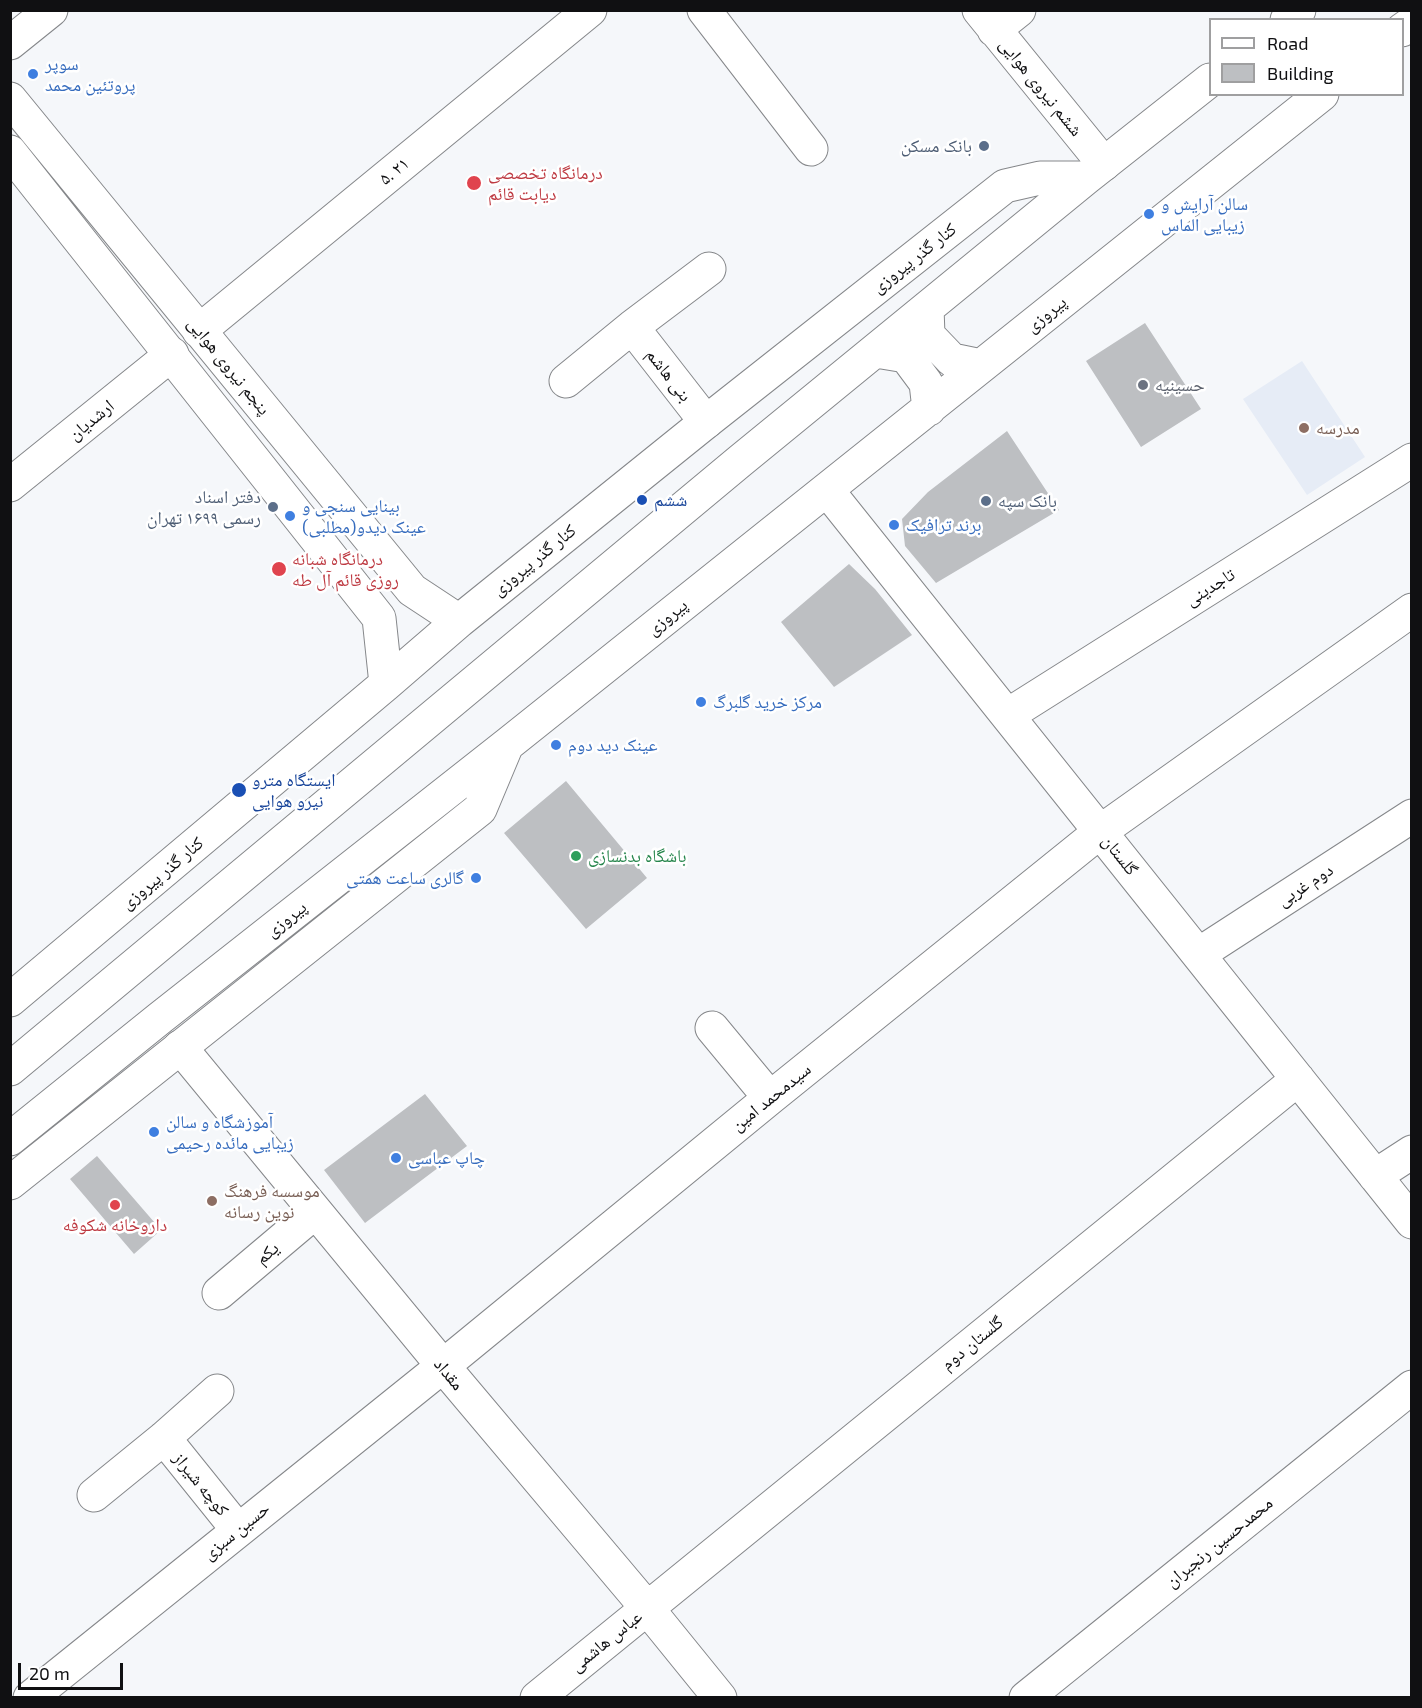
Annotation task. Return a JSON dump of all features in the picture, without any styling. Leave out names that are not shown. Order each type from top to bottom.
[{"type":"street","points":[[10,43],[51,10]]},
{"type":"street","name":"۵. ۲۱","points":[[199,331],[590,10]]},
{"type":"street","points":[[704,10],[811,149]]},
{"type":"street","name":"ششم نیروی هوایی","points":[[997,17],[1095,171]]},
{"type":"street","points":[[10,1070],[731,468],[1209,81]]},
{"type":"street","name":"پیروزی","points":[[10,1139],[1319,96]]},
{"type":"street","name":"پنجم نیروی هوایی","points":[[10,99],[412,590],[459,621]]},
{"type":"street","name":"پنجم نیروی هوایی","points":[[10,152],[379,618]]},
{"type":"street","name":"کنار گذر پیروزی","points":[[10,1000],[459,621],[705,422],[1005,186],[1040,178],[1095,171]]},
{"type":"street","points":[[566,381],[632,327],[709,269]]},
{"type":"street","points":[[927,308],[928,335],[952,360],[981,366]]},
{"type":"street","name":"بنی هاشم","points":[[632,327],[705,422]]},
{"type":"street","points":[[876,351],[906,356],[926,383],[929,409]]},
{"type":"street","name":"ارشدیان","points":[[10,485],[172,354]]},
{"type":"street","name":"تاجدینی","points":[[1008,715],[1412,460]]},
{"type":"street","name":"گلستان","points":[[826,490],[1412,1222]]},
{"type":"street","points":[[386,684],[379,618],[395,623],[404,618],[411,610],[412,590]]},
{"type":"street","name":"سیدمحمد امین","points":[[443,1366],[1101,831],[1412,610]]},
{"type":"street","points":[[10,1183],[480,809],[508,744]]},
{"type":"street","name":"دوم غربی","points":[[1199,954],[1412,816]]},
{"type":"street","points":[[712,1028],[770,1098]]},
{"type":"street","name":"مقداد","points":[[180,1047],[720,1698]]},
{"type":"street","name":"گلستان دوم","points":[[647,1608],[1298,1079]]},
{"type":"street","points":[[1375,1176],[1412,1152]]},
{"type":"street","name":"یکم","points":[[219,1293],[315,1212]]},
{"type":"street","name":"حسین سبزی","points":[[30,1698],[443,1366]]},
{"type":"street","name":"محمدحسین رنجبران","points":[[1026,1698],[1412,1387]]},
{"type":"street","name":"کوچه شیراز","points":[[94,1495],[217,1391]]},
{"type":"street","name":"کوچه شیراز","points":[[164,1438],[238,1530]]},
{"type":"street","name":"عباس هاشمی","points":[[537,1698],[647,1608]]},
{"type":"shaded area","name":"مدرسه","points":[[1302,361],[1365,457],[1307,495],[1243,399]]},
{"type":"building","name":"حسینیه","points":[[1145,323],[1201,409],[1141,447],[1086,361]]},
{"type":"building","name":"بانک سپه","points":[[1007,431],[1059,510],[936,583],[905,546],[902,519],[928,492]]},
{"type":"building","points":[[849,564],[875,589],[912,635],[834,687],[781,622]]},
{"type":"building","name":"باشگاه بدنسازی","points":[[566,781],[647,878],[586,929],[504,833]]},
{"type":"building","name":"چاپ عباسی","points":[[425,1094],[467,1146],[365,1223],[324,1170]]},
{"type":"building","name":"داروخانه شکوفه","points":[[97,1156],[161,1230],[134,1254],[70,1179]]},
{"type":"place","name":"سوپر پروتئین محمد","points":[[33,74]]},
{"type":"place","name":"بانک مسکن","points":[[984,146]]},
{"type":"place","name":"درمانگاه تخصصی دیابت قائم","points":[[474,183]]},
{"type":"place","name":"سالن آرایش و زیبایی الماس","points":[[1149,214]]},
{"type":"place","name":"حسینیه","points":[[1143,385]]},
{"type":"place","name":"مدرسه","points":[[1304,428]]},
{"type":"place","name":"ششم","points":[[642,500]]},
{"type":"place","name":"بانک سپه","points":[[986,501]]},
{"type":"place","name":"دفتر اسناد رسمی ۱۶۹۹ تهران","points":[[273,507]]},
{"type":"place","name":"بینایی سنجی و عینک دیدو(مطلبی)","points":[[290,516]]},
{"type":"place","name":"برند ترافیک","points":[[894,525]]},
{"type":"place","name":"درمانگاه شبانه روزی قائم آل طه","points":[[279,569]]},
{"type":"place","name":"مرکز خرید گلبرگ","points":[[701,702]]},
{"type":"place","name":"عینک دید دوم","points":[[556,745]]},
{"type":"place","name":"ایستگاه مترو نیرو هوایی","points":[[239,790]]},
{"type":"place","name":"باشگاه بدنسازی","points":[[576,856]]},
{"type":"place","name":"گالری ساعت همتی","points":[[476,878]]},
{"type":"place","name":"آموزشگاه و سالن زیبایی مائده رحیمی","points":[[154,1132]]},
{"type":"place","name":"چاپ عباسی","points":[[396,1158]]},
{"type":"place","name":"موسسه فرهنگ نوین رسانه","points":[[212,1201]]},
{"type":"place","name":"داروخانه شکوفه","points":[[115,1205]]}]
